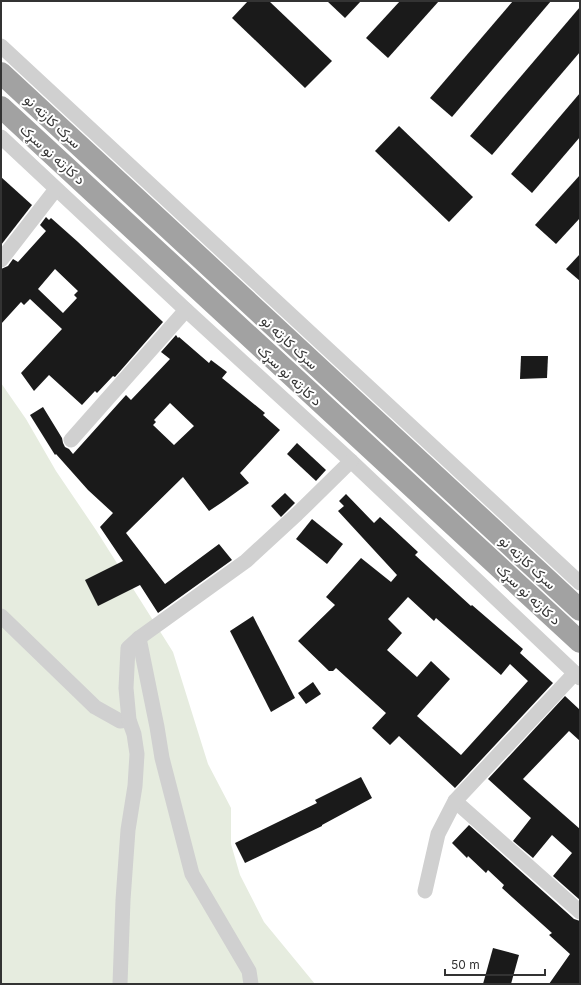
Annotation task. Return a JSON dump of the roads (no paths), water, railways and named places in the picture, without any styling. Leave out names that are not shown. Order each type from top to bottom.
[{"type":"highway","name":"سرک کارته نو","points":[[1,72],[580,610]]},
{"type":"highway","name":"د کارته نو سړک","points":[[1,107],[580,642]]},
{"type":"highway","points":[[484,553],[498,535]]},
{"type":"street","points":[[1,46],[580,583]]},
{"type":"street","points":[[1,137],[186,310],[351,461],[578,676],[455,801],[438,834],[426,891]]},
{"type":"street","points":[[1,260],[56,189]]},
{"type":"street","points":[[71,440],[186,310]]},
{"type":"street","points":[[120,984],[127,846],[135,786],[137,754],[134,734],[129,720],[126,688],[128,648],[139,638],[246,561],[351,461]]},
{"type":"street","points":[[1,616],[95,707],[120,721],[129,720]]},
{"type":"street","points":[[139,638],[162,758],[192,874],[248,971],[251,984]]},
{"type":"street","points":[[455,801],[580,912]]}]
